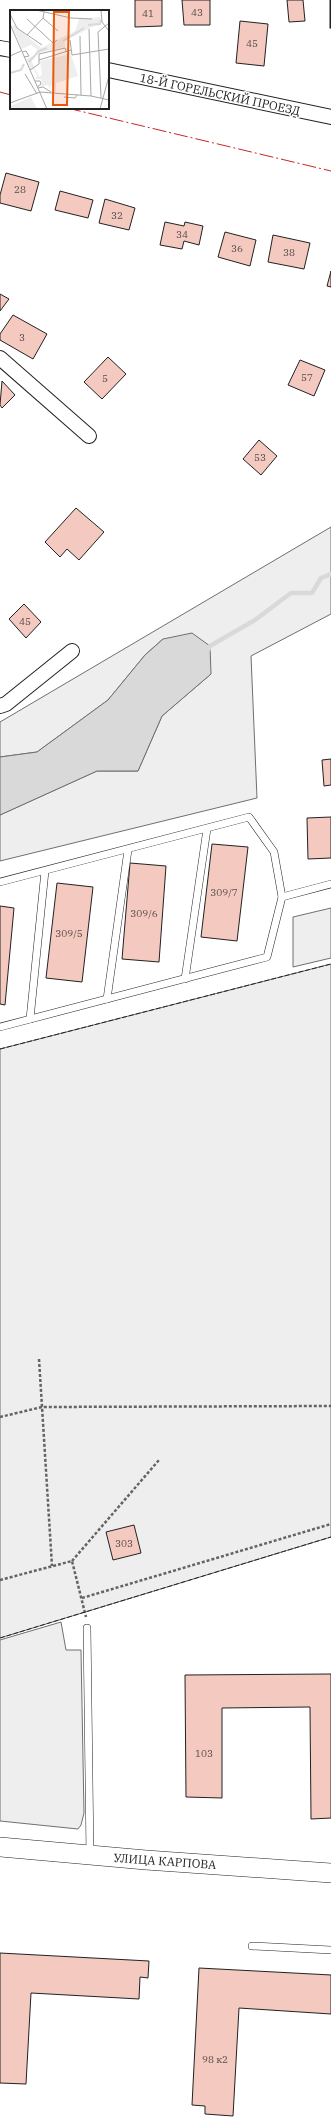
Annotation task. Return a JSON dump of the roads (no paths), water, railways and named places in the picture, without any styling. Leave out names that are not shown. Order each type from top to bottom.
[{"type":"main road","name":"УЛИЦА КАРПОВА","points":[[0,1847],[331,1873]]},
{"type":"street","points":[[0,48],[10,50]]},
{"type":"street","name":"18-Й ГОРЕЛЬСКИЙ ПРОЕЗД","points":[[109,70],[331,117]]},
{"type":"street","points":[[0,358],[89,436]]},
{"type":"street","points":[[0,706],[6,704],[72,651]]},
{"type":"lane","points":[[0,882],[128,850],[249,817],[274,852],[282,898],[267,957],[0,1027]]},
{"type":"lane","points":[[185,979],[206,829]]},
{"type":"lane","points":[[107,999],[128,850]]},
{"type":"lane","points":[[30,1020],[45,871]]},
{"type":"lane","points":[[282,898],[331,884]]},
{"type":"lane","points":[[87,1628],[90,1855]]},
{"type":"lane","points":[[252,1946],[331,1950]]},
{"type":"waterway","points":[[208,650],[210,646],[255,620],[291,593],[312,593],[321,578],[331,574]]}]
